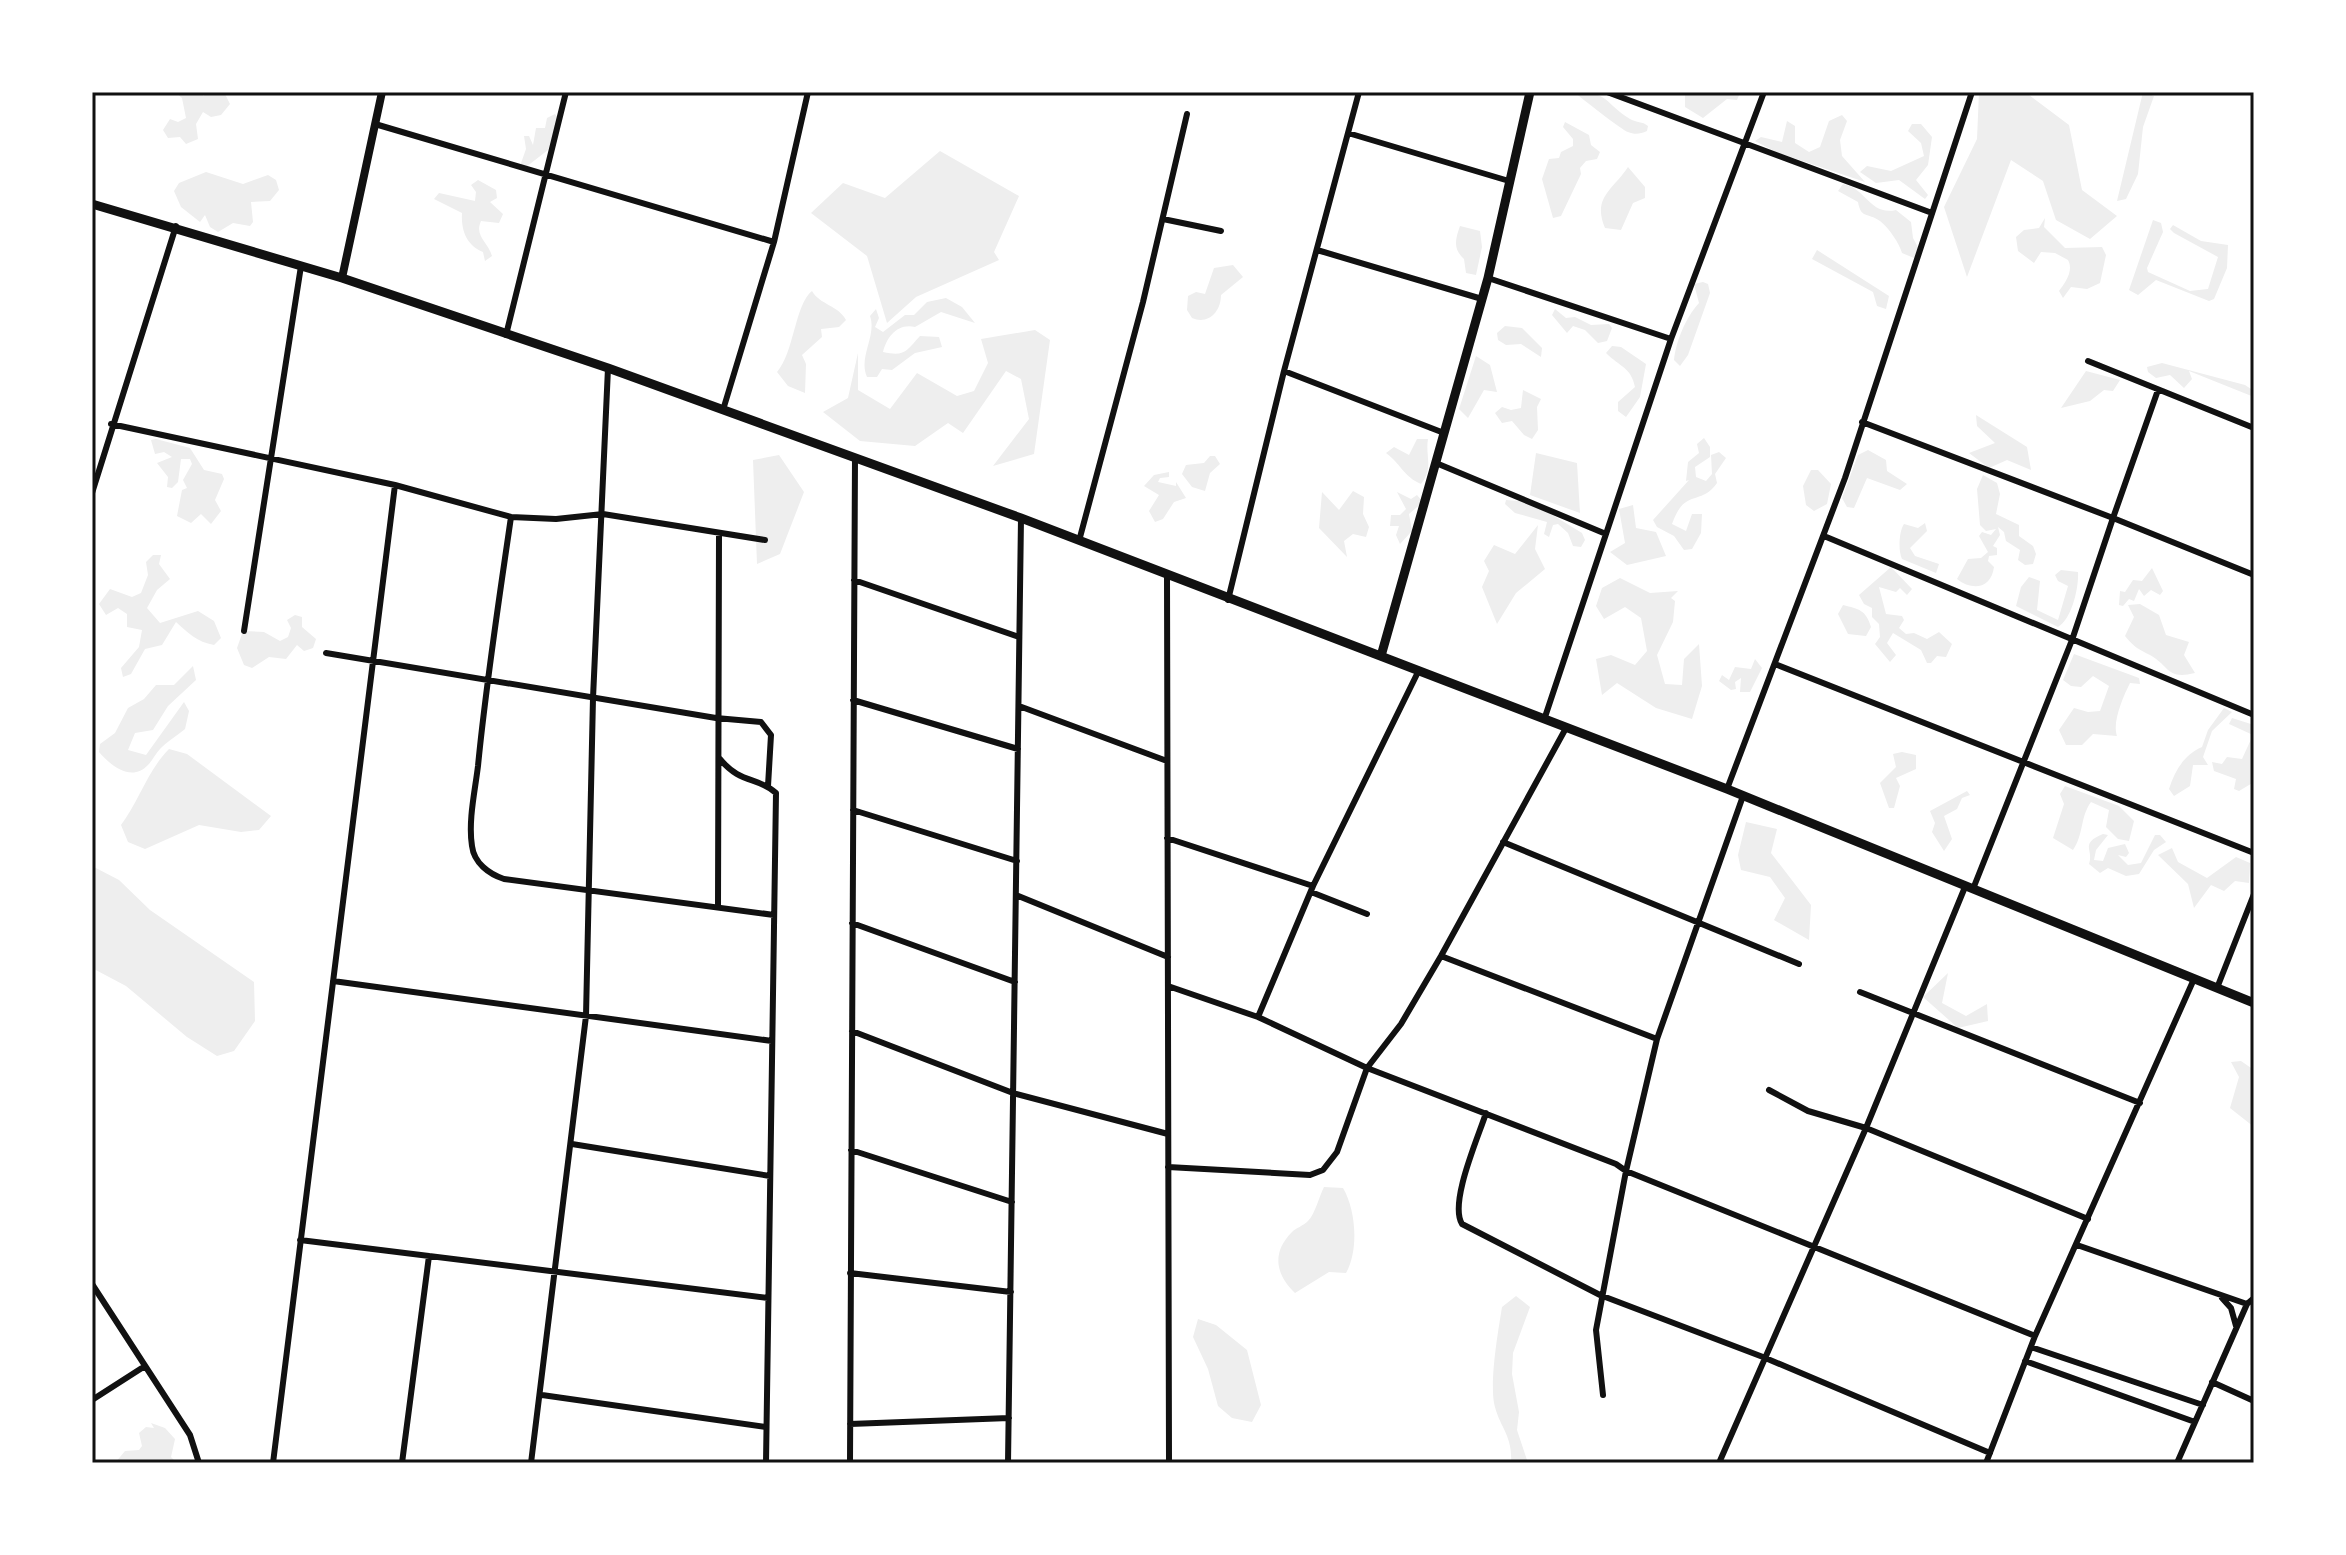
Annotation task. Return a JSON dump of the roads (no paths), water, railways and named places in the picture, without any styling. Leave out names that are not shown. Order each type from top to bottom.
[{"type":"main road","points":[[1381,656],[1488,278],[1530,92]]},
{"type":"main road","points":[[92,204],[176,226],[342,278],[608,368],[1021,518],[1167,577],[1727,789],[2254,1003]]},
{"type":"street","points":[[342,278],[382,92]]},
{"type":"street","points":[[506,335],[566,92]]},
{"type":"street","points":[[723,410],[774,242],[808,92]]},
{"type":"street","points":[[1228,600],[1284,371],[1359,92]]},
{"type":"street","points":[[1544,720],[1671,339],[1764,92]]},
{"type":"street","points":[[1727,789],[1824,536],[1972,92]]},
{"type":"street","points":[[1611,93],[1742,145],[1932,213]]},
{"type":"street","points":[[1079,541],[1163,219],[1187,114]]},
{"type":"street","points":[[375,124],[774,242]]},
{"type":"street","points":[[1348,133],[1509,181]]},
{"type":"street","points":[[1163,219],[1221,231]]},
{"type":"street","points":[[92,493],[111,424],[176,226]]},
{"type":"street","points":[[1317,250],[1482,299]]},
{"type":"street","points":[[244,631],[273,462],[301,266]]},
{"type":"street","points":[[1488,278],[1671,339]]},
{"type":"street","points":[[2088,361],[2254,428]]},
{"type":"street","points":[[531,1463],[542,1395],[586,1016],[593,698],[608,368]]},
{"type":"street","points":[[1284,371],[1444,433]]},
{"type":"street","points":[[1719,1463],[1969,888],[2072,640],[2158,390]]},
{"type":"street","points":[[1862,422],[2254,575]]},
{"type":"street","points":[[111,424],[273,462],[395,485],[511,517],[556,519],[603,514],[765,540]]},
{"type":"street","points":[[850,1463],[855,458]]},
{"type":"street","points":[[1436,463],[1606,534]]},
{"type":"street","points":[[273,1463],[395,485]]},
{"type":"street","points":[[511,517],[473,817],[472,848],[479,862],[491,874],[504,879],[774,915]]},
{"type":"street","points":[[1008,1463],[1021,518]]},
{"type":"street","points":[[718,907],[719,758],[716,718],[719,534]]},
{"type":"street","points":[[1824,536],[2254,715]]},
{"type":"street","points":[[1167,577],[1169,1463]]},
{"type":"street","points":[[854,580],[1019,637]]},
{"type":"street","points":[[326,653],[716,718],[761,722],[771,735],[768,786]]},
{"type":"street","points":[[1775,664],[2254,853]]},
{"type":"street","points":[[1258,1017],[1312,889],[1419,670]]},
{"type":"street","points":[[853,700],[1018,749]]},
{"type":"street","points":[[1019,706],[1167,761]]},
{"type":"street","points":[[1168,1167],[1310,1175],[1323,1170],[1337,1152],[1367,1068],[1401,1024],[1441,956],[1566,728]]},
{"type":"street","points":[[719,758],[742,780],[768,786],[776,793],[766,1463]]},
{"type":"street","points":[[1603,1395],[1596,1330],[1600,1295],[1626,1171],[1657,1039],[1743,796]]},
{"type":"street","points":[[853,810],[1017,861]]},
{"type":"street","points":[[1167,838],[1312,889],[1367,914]]},
{"type":"street","points":[[1503,842],[1799,964]]},
{"type":"street","points":[[2217,988],[2254,894]]},
{"type":"street","points":[[1016,895],[1168,957]]},
{"type":"street","points":[[852,923],[1015,982]]},
{"type":"street","points":[[1441,956],[1657,1039]]},
{"type":"street","points":[[1986,1463],[2035,1336],[2194,979]]},
{"type":"street","points":[[333,981],[772,1041]]},
{"type":"street","points":[[1168,986],[1258,1017],[1367,1068],[1616,1164],[1626,1171],[2035,1336]]},
{"type":"street","points":[[1860,992],[2140,1103]]},
{"type":"street","points":[[852,1031],[1013,1093],[1168,1134]]},
{"type":"street","points":[[1769,1090],[1808,1111],[1866,1128],[2088,1219]]},
{"type":"street","points":[[1486,1113],[1458,1200],[1457,1215],[1462,1224],[1600,1295],[1763,1357],[1990,1453]]},
{"type":"street","points":[[572,1144],[770,1176]]},
{"type":"street","points":[[851,1150],[1012,1202]]},
{"type":"street","points":[[300,1240],[768,1298]]},
{"type":"street","points":[[2077,1245],[2247,1304]]},
{"type":"street","points":[[402,1463],[429,1256]]},
{"type":"street","points":[[850,1273],[1011,1292]]},
{"type":"street","points":[[92,1284],[190,1435],[199,1463]]},
{"type":"street","points":[[2214,1292],[2231,1308],[2236,1330]]},
{"type":"street","points":[[2177,1463],[2247,1304],[2254,1298]]},
{"type":"street","points":[[2031,1347],[2203,1405]]},
{"type":"street","points":[[2025,1361],[2195,1422]]},
{"type":"street","points":[[92,1400],[145,1366]]},
{"type":"street","points":[[2212,1382],[2254,1401]]},
{"type":"street","points":[[542,1395],[766,1427]]},
{"type":"street","points":[[850,1424],[1009,1418]]}]
